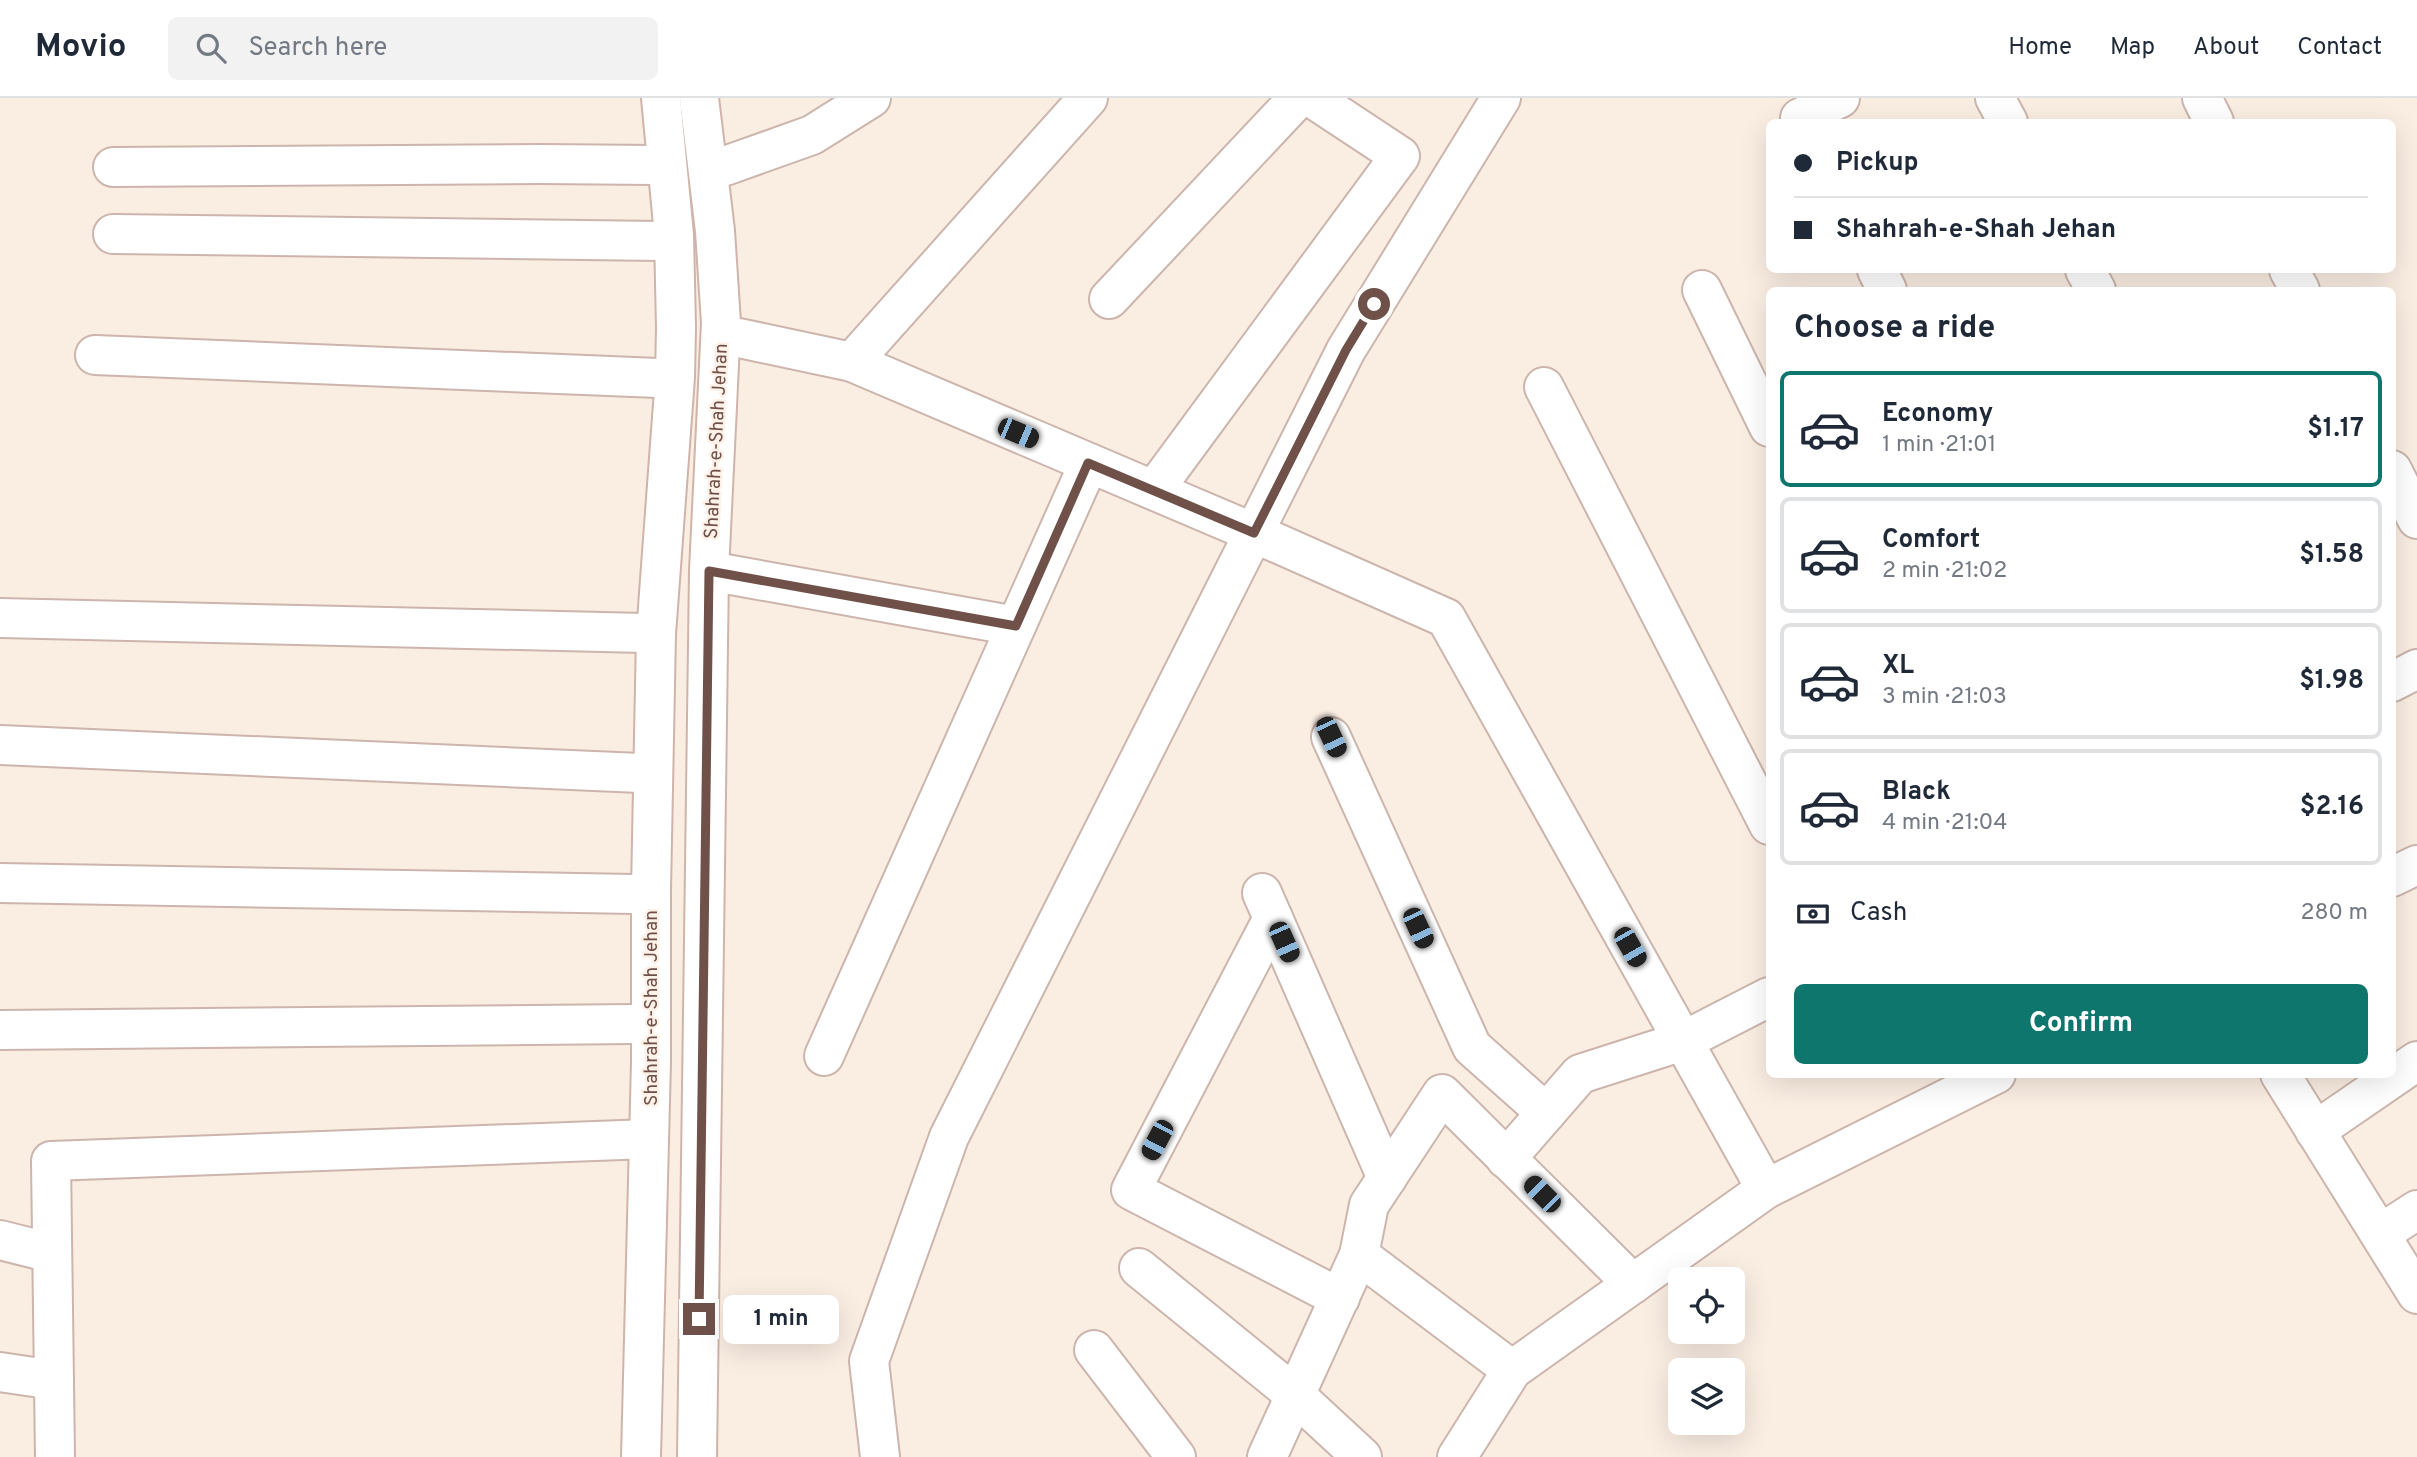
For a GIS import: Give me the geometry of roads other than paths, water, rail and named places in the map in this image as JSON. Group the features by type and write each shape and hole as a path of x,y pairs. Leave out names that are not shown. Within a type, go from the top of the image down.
{"street":[{"path":"650,98 666,378 644,633 634,894 634,1024 651,1062"},
{"name":"Shahrah-e-Shah Jehan","path":"641,1457 651,1062 650,891 656,634 674,235 661,98"},
{"name":"Shahrah-e-Shah Jehan","path":"697,1457 709,571 721,323 715,231 698,98"},
{"path":"716,384 739,338 717,98"},
{"path":"725,166 812,135 871,98"},
{"path":"852,362 1088,98"},
{"path":"1109,299 1298,98"},
{"path":"1154,490 1400,156 1312,98"},
{"path":"880,1457 869,1361 949,1137 1346,350 1501,98"},
{"path":"1800,119 1840,98"},
{"path":"1996,98 2006,119"},
{"path":"2202,98 2212,119"},
{"path":"113,167 540,163 655,165"},
{"path":"113,234 660,241"},
{"path":"1702,290 1766,421"},
{"path":"739,338 852,362 1446,618 1766,1189"},
{"path":"95,355 666,378"},
{"path":"1544,387 1766,819"},
{"path":"824,1056 1088,463"},
{"path":"2396,478 2417,519"},
{"path":"709,571 1016,626"},
{"path":"0,618 644,633"},
{"path":"2396,680 2417,669"},
{"path":"1331,737 1472,1047 1546,1113"},
{"path":"0,745 640,773"},
{"path":"0,883 634,894"},
{"path":"1340,1298 1131,1190 1268,905 1387,1178"},
{"path":"1506,1158 1580,1074 1683,1041 1766,999"},
{"path":"0,1030 634,1024"},
{"path":"2396,1075 2417,1061"},
{"path":"1457,1457 1512,1370 1766,1189 1988,1078"},
{"path":"2282,1078 2417,1294"},
{"path":"2315,1131 2392,1078"},
{"path":"1267,1457 1359,1255 1369,1205 1442,1094 1633,1284"},
{"path":"55,1457 51,1161 649,1139"},
{"path":"2380,1234 2417,1210"},
{"path":"0,1240 52,1253"},
{"path":"1359,1255 1512,1370"},
{"path":"1139,1268 1295,1395 1362,1457"},
{"path":"1094,1350 1176,1457"},
{"path":"0,1372 54,1380"}]}
